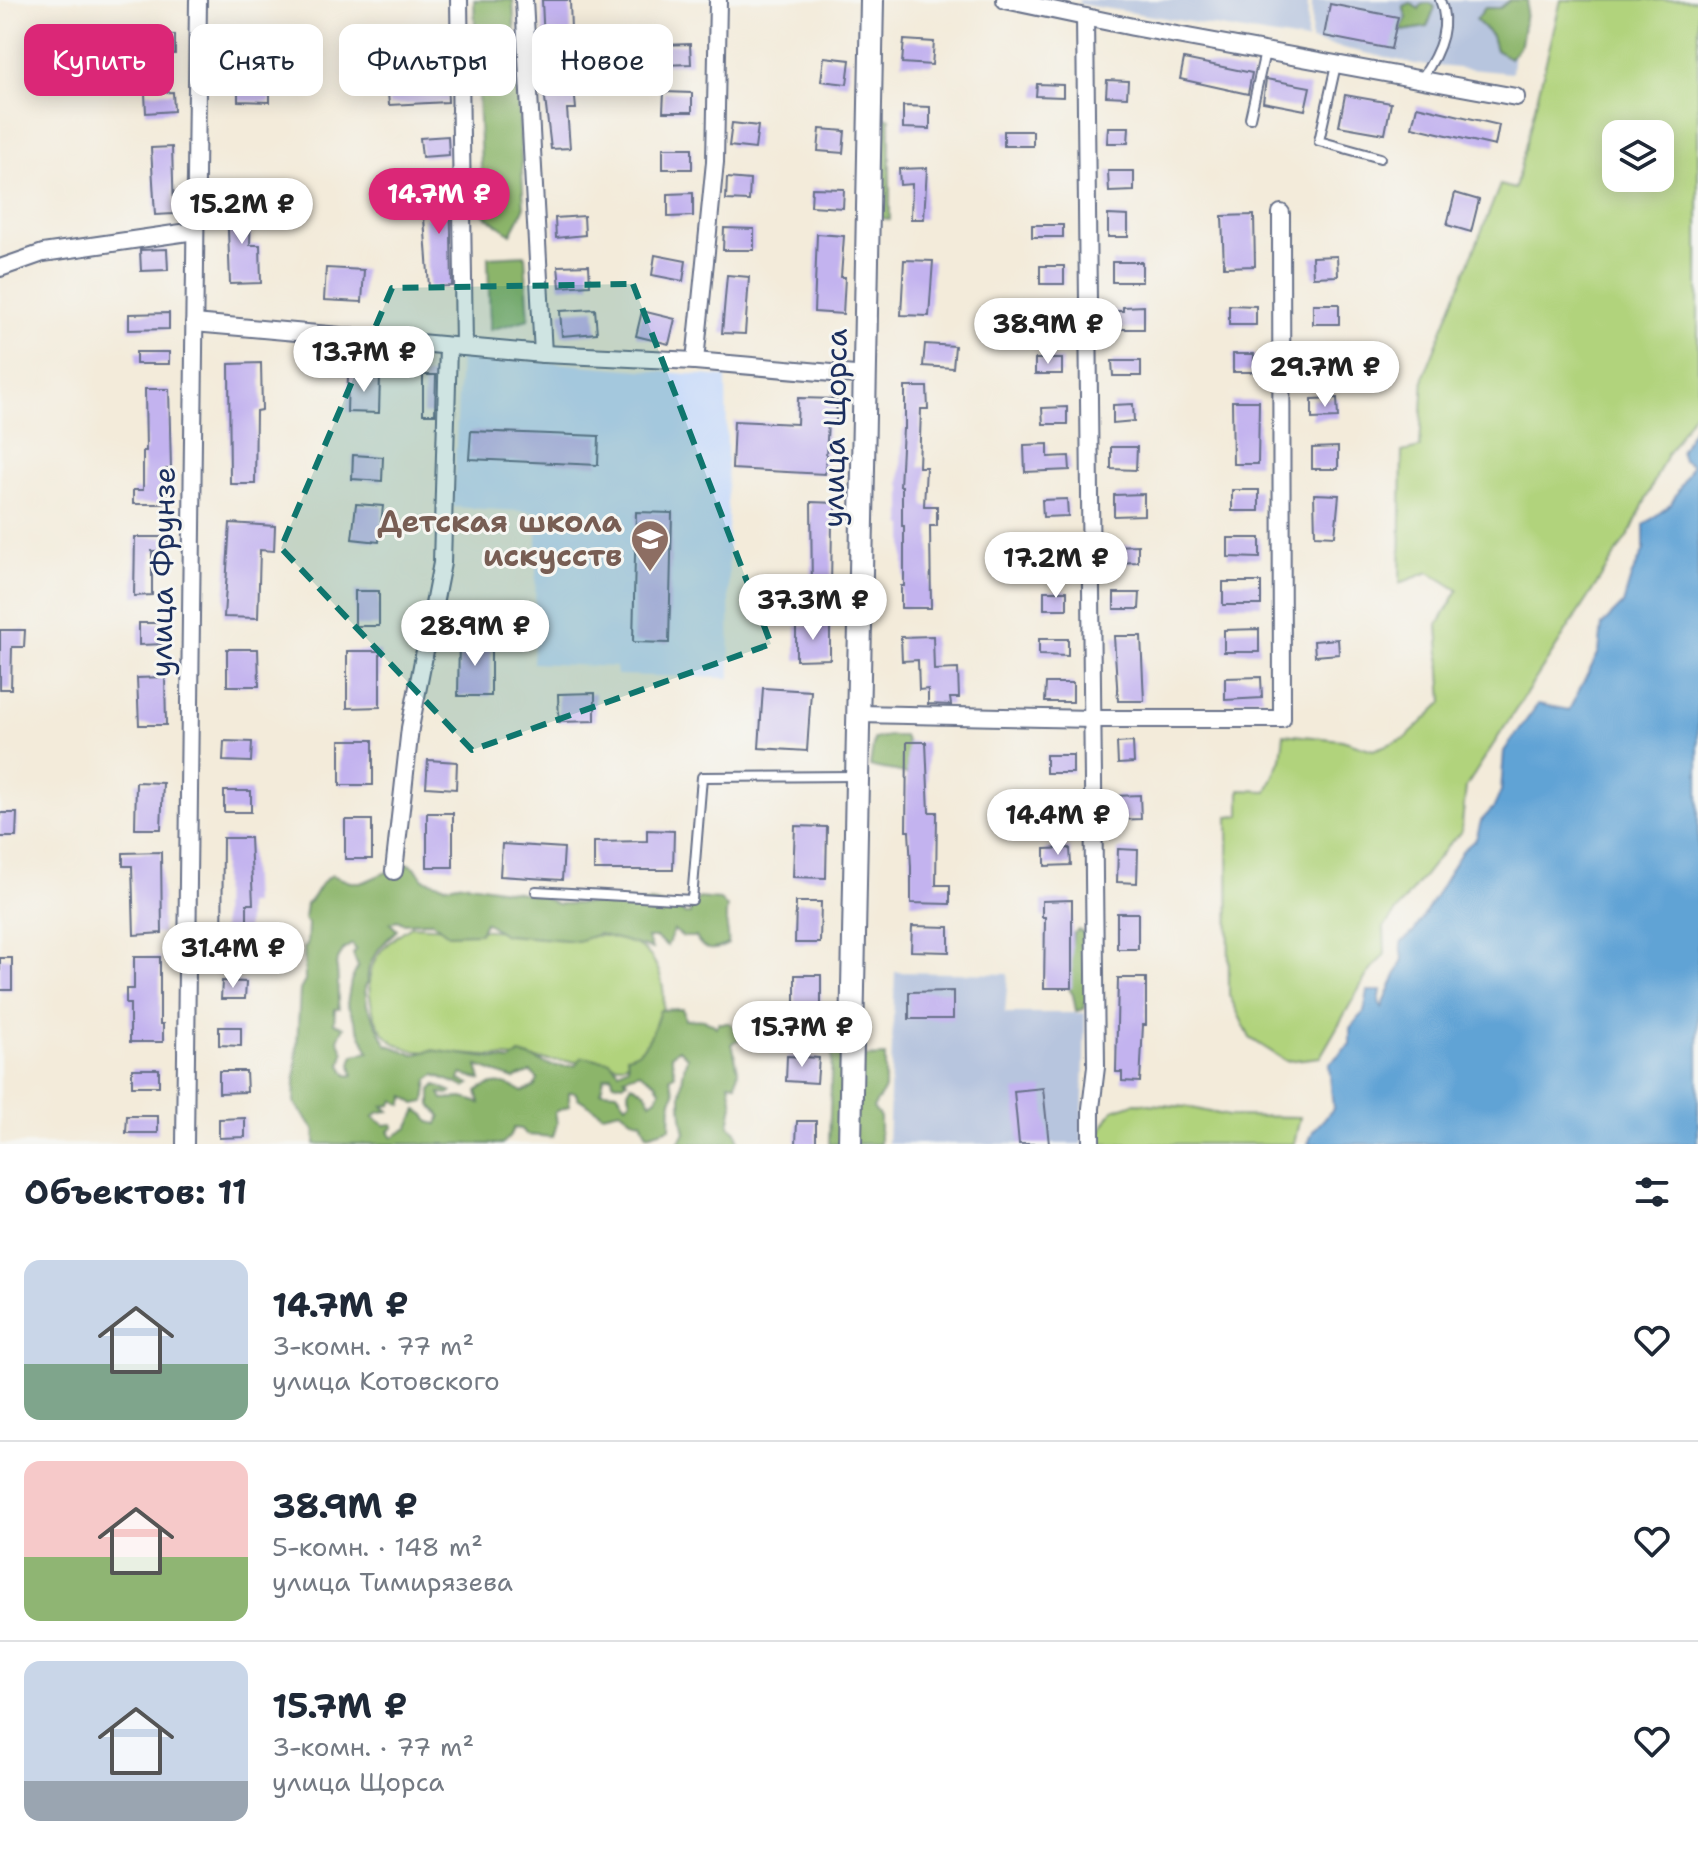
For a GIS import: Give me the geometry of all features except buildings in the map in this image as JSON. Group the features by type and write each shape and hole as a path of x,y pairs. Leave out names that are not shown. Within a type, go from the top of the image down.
{"street":[{"name":"улица Фрунзе","path":"185,1144 198,0"},
{"path":"394,871 410,728 442,563 456,346 459,0"},
{"path":"524,0 543,354"},
{"path":"695,361 715,162 718,0"},
{"name":"улица Щорса","path":"850,1144 872,0"},
{"path":"1005,0 1516,97"},
{"path":"1085,17 1096,1067 1091,1144"},
{"path":"859,714 1282,719 1281,213"},
{"path":"0,268 43,253 195,231"},
{"path":"194,323 543,354 695,361 866,376"}],"lane":[{"path":"1420,79 1438,55 1443,31 1440,0"},
{"path":"1250,118 1265,51"},
{"path":"1336,64 1319,141 1380,158"},
{"path":"536,891 692,900 702,777 858,776"}],"highlighted area":[{"path":"633,284 771,644 472,750 281,548 392,288"}],"shaded area":[{"path":"1079,0 1308,0 1307,41 1079,4"},
{"path":"1312,0 1518,0 1512,73 1415,64 1311,41"},
{"path":"460,355 726,377 730,678 617,675 616,667 533,663 538,512 453,507"},
{"path":"895,972 1008,974 1005,1013 1085,1013 1082,1144 888,1144"}],"green space":[{"path":"474,0 513,0 514,24 475,24"},
{"path":"1510,0 1528,0 1521,44 1510,58 1496,50 1492,36 1476,20 1485,8 1500,8"},
{"path":"1561,0 1698,0 1698,406 1666,456 1632,529 1466,787 1461,832 1384,927 1385,954 1367,975 1320,1057 1286,1061 1250,1038 1229,995 1228,817 1240,816 1240,790 1267,791 1281,759 1284,734 1342,740 1373,750 1406,738 1443,702 1438,625 1458,590 1429,572 1400,583 1402,452 1420,448 1424,376 1500,185 1515,189"},
{"path":"1410,3 1419,9 1422,4 1430,3 1435,7 1427,27 1403,31 1401,28 1407,18 1403,6"},
{"path":"516,57 524,209 511,234 483,214 478,96 516,96"},
{"path":"883,116 890,119 890,220 882,218 880,212 880,163 875,159 875,118"},
{"path":"525,255 529,319 490,330 488,257"},
{"path":"904,736 914,760 910,776 870,766 874,739"},
{"path":"407,863 415,867 423,879 447,886 464,883 541,896 557,904 602,903 609,906 650,902 677,907 690,914 690,908 699,898 720,900 727,907 728,944 714,949 702,946 696,937 683,937 674,930 667,946 656,938 647,938 652,949 599,934 578,941 505,935 485,922 480,933 448,934 432,922 403,923 397,920 390,923 397,930 372,960 365,987 367,1005 386,1044 414,1055 431,1050 511,1061 519,1054 558,1066 576,1065 582,1057 610,1061 619,1071 628,1066 627,1056 645,1045 660,1010 683,1009 685,1020 698,1019 716,1027 719,1023 730,1023 735,1029 747,1028 749,1035 732,1043 738,1070 736,1084 729,1083 733,1105 729,1125 736,1131 739,1144 677,1144 685,1133 681,1095 687,1057 679,1049 671,1055 675,1074 670,1078 675,1093 671,1100 670,1128 647,1135 641,1121 632,1119 620,1110 603,1114 578,1098 575,1092 569,1092 569,1106 555,1112 557,1123 553,1137 527,1135 521,1129 514,1128 502,1144 315,1144 315,1131 294,1102 300,990 305,981 306,904 332,875 350,882 364,882","holes":["352,944 358,967 351,981 347,1004 369,1052 354,1055 351,1063 353,1076 347,1075 341,1065 344,1053 338,1039 344,1027 334,1023 335,1009 339,1009 336,964 343,950","477,1066 514,1079 531,1072 538,1079 534,1087 522,1092 500,1084 483,1087 477,1091 480,1103 463,1098 443,1099 440,1093 452,1092 436,1085 431,1090 431,1105 441,1116 437,1124 429,1122 417,1110 408,1128 393,1137 389,1131 393,1124 385,1125 373,1117 379,1112 389,1111 383,1106 392,1105 394,1100 402,1105 405,1096 415,1104 425,1102 428,1080 435,1075 465,1087 470,1084 459,1080 462,1074 481,1080","640,1072 656,1083 660,1090 657,1098 651,1102 645,1091 632,1084 628,1091 631,1100 626,1104 617,1092 601,1091 604,1077 612,1075 613,1082 623,1084 627,1081 624,1077"]},
{"path":"411,926 625,937 651,957 659,971 664,1003 656,1034 636,1058 622,1065 415,1051 400,1046 385,1034 374,1014 370,992 371,969 378,955 391,941"},
{"path":"1078,930 1084,933 1085,988 1090,993 1090,1001 1084,1003 1084,1009 1076,1011 1073,995 1065,982 1073,934"},
{"path":"832,1051 847,1053 857,1082 864,1057 885,1056 885,1089 873,1108 880,1117 880,1144 829,1144"},
{"path":"1135,1103 1187,1107 1228,1116 1300,1117 1294,1144 1097,1144 1097,1137 1113,1110"}],"water":[{"path":"1698,421 1698,1144 1308,1144 1313,1131 1333,1109 1329,1064 1350,1044 1350,1028 1364,1012 1368,991 1381,991 1379,1002 1382,1008 1403,959 1401,943 1414,932 1462,851 1476,839 1481,821 1494,807 1501,791 1504,751 1538,704 1569,710 1599,652 1602,625 1623,604 1644,550 1644,525 1671,504 1692,465 1683,460 1680,451"}],"place":[{"name":"Детская школа искусств","path":"650,573"}]}
